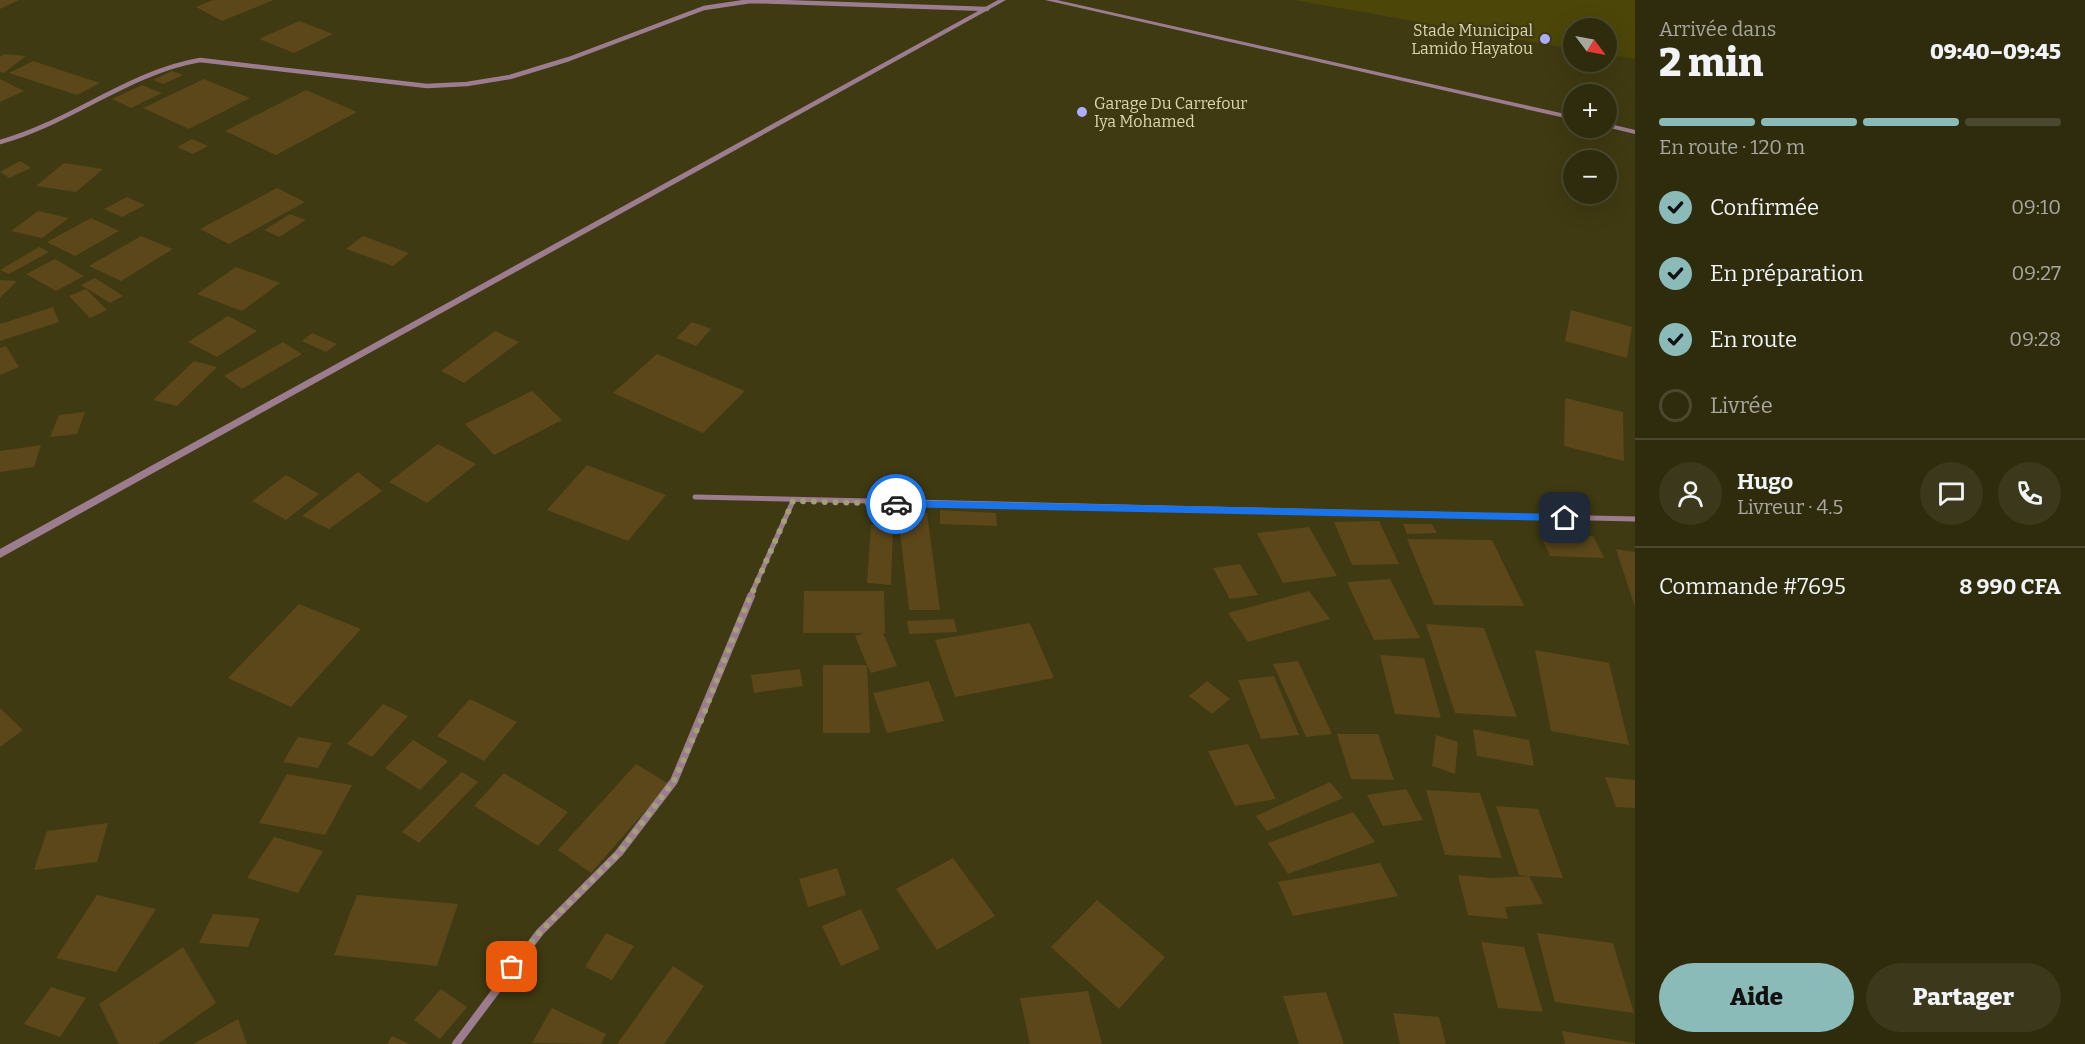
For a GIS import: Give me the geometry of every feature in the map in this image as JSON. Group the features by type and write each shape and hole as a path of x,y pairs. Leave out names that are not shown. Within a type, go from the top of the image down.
{"street":[{"path":"0,554 1003,0"},
{"path":"1048,0 1563,116"},
{"path":"0,142 43,127 163,69 200,60 427,86 467,84 510,77 569,59 704,8 726,3 838,3 987,9"},
{"path":"1617,128 1635,132"},
{"path":"695,497 1635,519"},
{"path":"456,1044 540,932 619,853 674,781 703,716 738,625 793,501"}],"shaded area":[{"name":"Stade Municipal Lamido Hayatou","path":"1294,0 1635,0 1635,59 1617,56 1617,18 1563,18 1563,47"}],"building":[{"path":"0,0 19,0 0,9"},
{"path":"213,0 274,0 222,21 196,7"},
{"path":"299,21 333,34 294,53 259,39"},
{"path":"4,54 26,56 4,73 0,72 0,57"},
{"path":"33,61 100,83 77,95 9,73"},
{"path":"172,71 183,75 163,84 153,80"},
{"path":"0,79 24,91 0,102"},
{"path":"204,79 250,98 189,129 143,108"},
{"path":"142,85 162,93 131,108 112,99"},
{"path":"306,90 357,112 276,155 225,131"},
{"path":"192,139 208,146 193,154 177,147"},
{"path":"20,161 31,168 9,178 0,172"},
{"path":"64,163 103,169 76,192 36,186"},
{"path":"277,188 305,202 229,244 200,229"},
{"path":"127,197 145,205 122,217 104,209"},
{"path":"38,211 69,218 42,238 11,231"},
{"path":"290,214 306,220 279,237 264,230"},
{"path":"91,218 119,231 75,256 47,242"},
{"path":"141,236 173,249 121,281 89,266"},
{"path":"363,236 409,253 393,266 346,249"},
{"path":"39,247 49,252 9,274 0,270"},
{"path":"55,259 84,276 56,291 26,274"},
{"path":"236,267 280,283 242,311 197,294"},
{"path":"95,278 123,296 110,303 81,285"},
{"path":"0,280 17,281 0,298"},
{"path":"86,289 107,310 90,318 69,296"},
{"path":"53,307 59,322 0,341 0,324"},
{"path":"1571,310 1632,327 1627,358 1565,341"},
{"path":"228,316 257,331 217,357 188,342"},
{"path":"692,322 711,329 696,346 676,338"},
{"path":"495,331 519,342 464,383 441,371"},
{"path":"312,333 337,344 326,352 302,341"},
{"path":"283,342 302,354 242,389 224,376"},
{"path":"6,346 19,367 0,375 0,348"},
{"path":"657,354 745,391 703,433 613,393"},
{"path":"194,361 217,367 177,406 153,400"},
{"path":"532,391 562,420 494,455 465,424"},
{"path":"1565,398 1623,412 1624,461 1564,446"},
{"path":"85,412 77,434 50,437 59,415"},
{"path":"438,444 476,464 427,503 389,482"},
{"path":"41,445 34,467 0,472 0,451"},
{"path":"587,465 666,495 628,541 547,510"},
{"path":"358,472 382,491 329,529 302,516"},
{"path":"286,475 319,494 286,520 252,501"},
{"path":"940,510 996,513 997,526 940,524"},
{"path":"927,513 940,610 909,610 898,514"},
{"path":"1379,521 1399,564 1352,565 1334,522"},
{"path":"1403,524 1432,524 1437,533 1407,534"},
{"path":"871,525 893,526 891,585 867,583"},
{"path":"1309,527 1337,576 1283,583 1257,533"},
{"path":"1540,534 1593,536 1604,558 1550,556"},
{"path":"1407,539 1492,540 1524,606 1434,605"},
{"path":"1616,549 1635,552 1635,607"},
{"path":"1240,564 1258,595 1230,599 1213,568"},
{"path":"1390,579 1420,638 1374,640 1347,582"},
{"path":"804,591 884,591 885,633 883,633 897,666 871,673 855,636 864,633 803,633"},
{"path":"1309,591 1330,619 1248,642 1228,613"},
{"path":"299,604 361,629 291,707 228,678"},
{"path":"954,619 957,632 909,634 907,621"},
{"path":"1030,623 1054,678 955,697 935,640"},
{"path":"1426,624 1484,628 1517,717 1455,713"},
{"path":"1535,650 1609,663 1629,745 1551,731"},
{"path":"1380,655 1424,658 1441,718 1395,714"},
{"path":"1298,661 1332,734 1306,737 1273,664"},
{"path":"823,665 867,665 870,733 823,733"},
{"path":"800,669 803,686 754,693 751,675"},
{"path":"1274,676 1299,735 1261,739 1238,680"},
{"path":"929,681 944,721 887,733 873,693"},
{"path":"1207,681 1230,699 1212,714 1189,696"},
{"path":"470,699 517,722 484,761 437,736"},
{"path":"383,704 408,716 372,757 347,744"},
{"path":"0,708 23,730 0,747"},
{"path":"1473,729 1529,740 1534,766 1477,756"},
{"path":"1337,734 1378,734 1394,780 1351,779"},
{"path":"1436,735 1458,742 1455,774 1432,766"},
{"path":"298,737 332,743 318,768 283,762"},
{"path":"413,740 448,761 420,790 385,768"},
{"path":"1248,744 1276,799 1235,806 1208,751"},
{"path":"636,764 669,784 591,873 558,850"},
{"path":"462,772 478,782 419,843 402,832"},
{"path":"504,773 568,812 538,846 474,806"},
{"path":"287,774 352,785 325,835 259,823"},
{"path":"1605,777 1635,780 1635,808 1616,807"},
{"path":"1330,782 1343,798 1267,831 1256,816"},
{"path":"1406,789 1423,820 1383,826 1367,795"},
{"path":"1426,790 1480,793 1502,858 1445,855"},
{"path":"1496,806 1538,809 1563,878 1519,875"},
{"path":"1353,812 1375,842 1288,874 1268,843"},
{"path":"108,823 97,862 34,870 47,831"},
{"path":"274,837 323,851 298,893 247,878"},
{"path":"953,858 995,916 937,950 896,889"},
{"path":"1380,863 1398,896 1293,916 1278,882"},
{"path":"837,868 846,895 808,907 799,879"},
{"path":"1458,875 1492,878 1529,876 1543,904 1505,907 1508,919 1468,915"},
{"path":"97,895 156,909 116,972 56,958"},
{"path":"357,895 458,904 437,966 334,955"},
{"path":"1097,900 1165,957 1119,1009 1051,947"},
{"path":"861,909 880,949 841,966 822,926"},
{"path":"213,914 260,918 248,947 199,943"},
{"path":"606,933 634,946 612,980 585,967"},
{"path":"1537,933 1613,943 1634,1013 1555,1002"},
{"path":"1481,942 1524,947 1543,1012 1498,1008"},
{"path":"183,947 216,1003 158,1044 119,1044 99,1004"},
{"path":"673,966 704,986 664,1044 617,1044"},
{"path":"51,987 86,998 60,1037 24,1024"},
{"path":"441,989 467,1007 440,1039 414,1020"},
{"path":"1088,991 1102,1044 1030,1044 1020,998"},
{"path":"1326,992 1344,1044 1299,1044 1283,996"},
{"path":"552,1008 606,1034 601,1044 532,1043"},
{"path":"1393,1013 1439,1017 1446,1044 1400,1044"},
{"path":"238,1019 247,1044 193,1044"},
{"path":"1562,1031 1635,1043 1635,1044 1565,1044"},
{"path":"392,1036 410,1044 387,1044"}],"way so far":[{"path":"512,967 540,932 619,853 674,781 703,716 738,625 793,501 896,504"}],"place":[{"name":"Stade Municipal Lamido Hayatou","path":"1545,39"},
{"name":"Garage Du Carrefour Iya Mohamed","path":"1082,112"}],"route":[{"path":"896,504 1565,518"}]}
